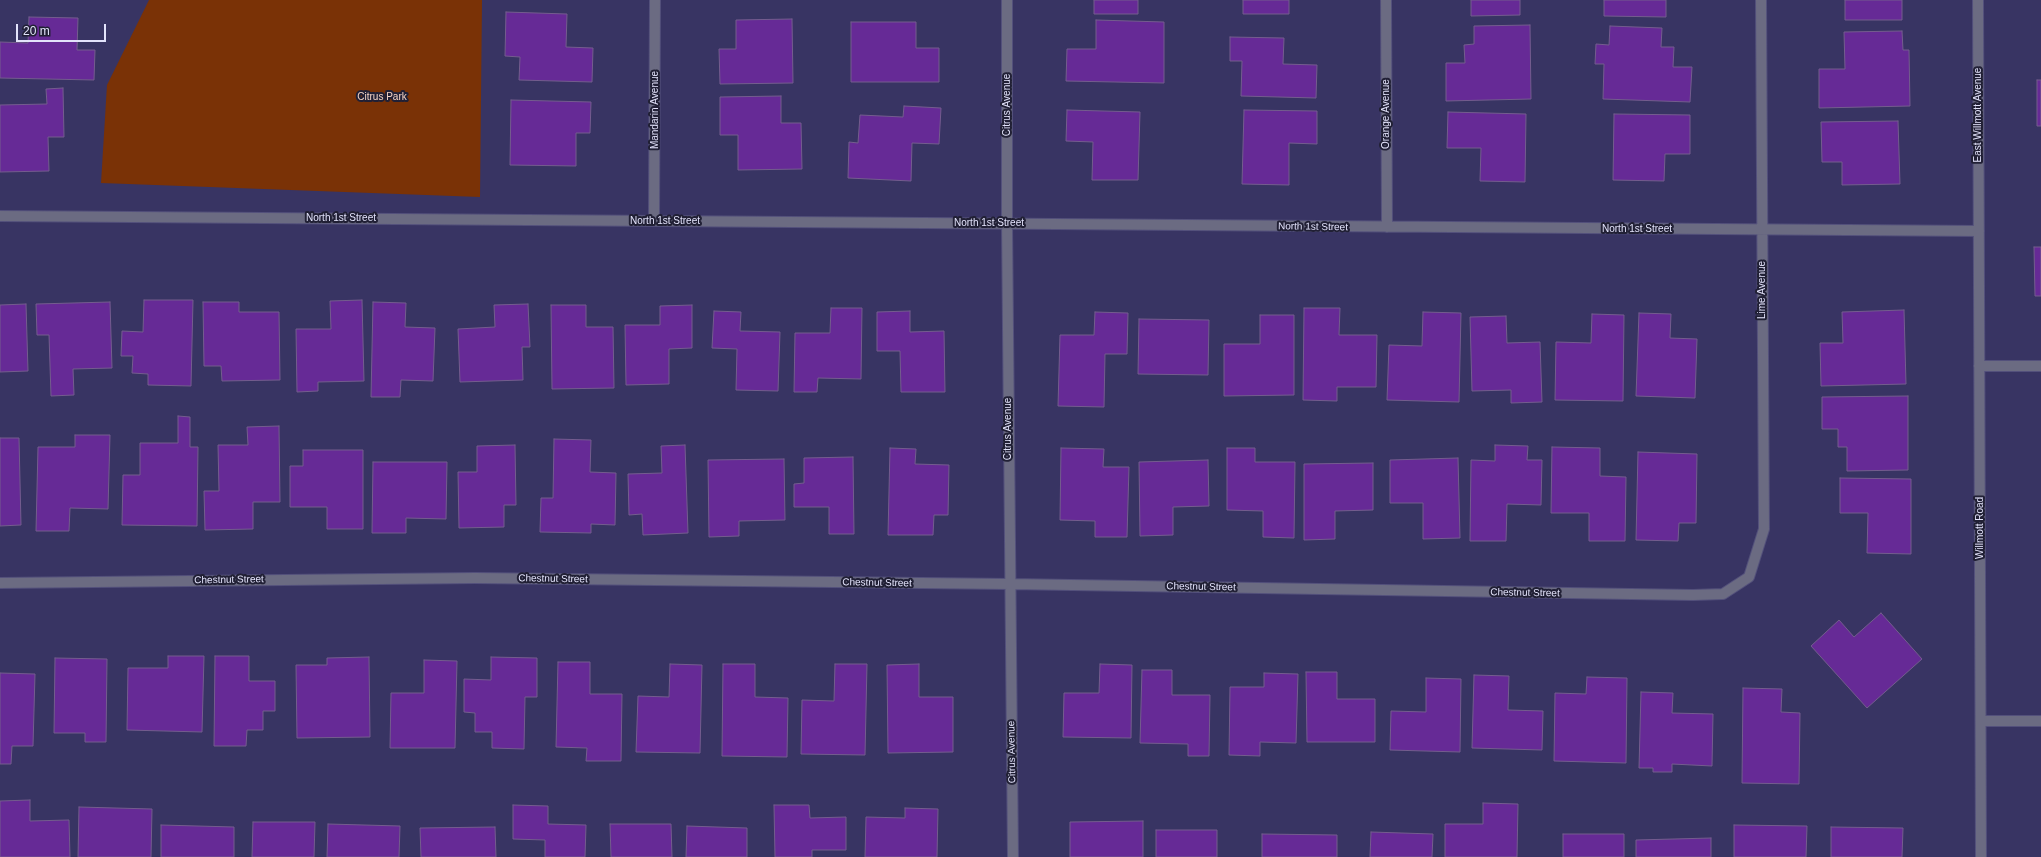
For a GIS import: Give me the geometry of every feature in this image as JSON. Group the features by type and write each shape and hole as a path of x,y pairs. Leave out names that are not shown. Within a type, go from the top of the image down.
{"street":[{"name":"Mandarin Avenue","path":"654,220 655,0"},
{"name":"Citrus Avenue","path":"1007,0 1007,223 1013,857"},
{"name":"Orange Avenue","path":"1386,0 1387,227"},
{"name":"Lime Avenue","path":"1749,577 1764,529 1761,230 1761,0"},
{"name":"East Willmott Avenue","path":"1978,0 1979,230"},
{"name":"North 1st Street","path":"0,216 1761,230 1979,230"},
{"name":"Willmott Road","path":"1979,230 1981,857"},
{"path":"1979,366 2041,366"},
{"name":"Chestnut Street","path":"0,583 483,578 1010,584 1692,595 1723,594 1749,577"},
{"path":"1981,721 2041,721"}],"green space":[{"name":"Citrus Park","path":"149,0 482,0 480,197 101,183 107,85"}],"building":[{"path":"1094,0 1138,0 1138,14 1094,14"},
{"path":"1243,0 1289,0 1289,14 1243,14"},
{"path":"1471,0 1520,0 1520,15 1471,16"},
{"path":"1604,0 1666,0 1666,17 1604,16"},
{"path":"1845,0 1902,0 1902,20 1845,20"},
{"path":"506,12 567,14 566,47 593,48 592,82 519,80 520,57 505,56"},
{"path":"29,17 78,18 77,50 95,50 94,80 0,78 0,42 28,43"},
{"path":"792,19 793,83 720,84 719,49 736,49 736,20"},
{"path":"1096,20 1164,22 1164,83 1066,81 1067,49 1096,49"},
{"path":"851,22 916,22 916,48 939,48 939,82 851,82"},
{"path":"1530,25 1531,99 1446,101 1446,63 1465,63 1464,45 1474,44 1474,26"},
{"path":"1610,26 1662,28 1661,47 1674,47 1673,67 1692,67 1690,102 1603,99 1604,64 1595,64 1596,44 1609,45"},
{"path":"1902,31 1903,50 1909,50 1910,106 1819,108 1819,69 1845,69 1844,32"},
{"path":"1230,37 1284,38 1283,64 1317,65 1316,98 1241,96 1242,61 1230,61"},
{"path":"2037,80 2041,80 2041,126 2037,126"},
{"path":"63,88 64,137 48,137 49,171 0,172 0,105 47,104 46,89"},
{"path":"781,96 781,123 801,123 802,169 738,170 738,135 720,135 720,97"},
{"path":"511,100 591,102 590,133 576,133 576,166 510,165"},
{"path":"904,106 941,108 939,144 912,143 911,181 848,178 849,142 858,143 860,115 903,117"},
{"path":"1067,110 1140,112 1138,180 1092,180 1093,142 1066,141"},
{"path":"1244,110 1317,111 1317,144 1289,143 1289,185 1242,184"},
{"path":"1448,112 1526,114 1525,182 1480,181 1481,148 1447,148"},
{"path":"1614,114 1690,115 1690,154 1665,154 1664,181 1613,180"},
{"path":"1898,121 1900,184 1842,185 1842,162 1822,162 1821,122"},
{"path":"2034,247 2041,247 2041,296 2035,296"},
{"path":"144,300 193,300 191,386 148,385 148,374 132,373 133,356 121,356 122,331 143,332"},
{"path":"362,300 364,381 318,382 318,391 297,392 296,329 331,329 330,301"},
{"path":"110,302 112,368 73,369 74,395 51,396 49,335 37,335 36,304"},
{"path":"203,302 239,302 239,312 279,312 280,380 222,381 221,366 204,366"},
{"path":"373,302 406,303 405,327 435,328 433,381 401,380 400,397 371,397"},
{"path":"26,304 28,371 0,372 0,305"},
{"path":"528,304 530,347 522,347 523,380 460,382 458,329 495,327 494,305"},
{"path":"551,305 586,305 586,327 613,327 614,388 552,389"},
{"path":"692,305 692,348 669,349 669,384 626,385 625,325 660,325 660,306"},
{"path":"831,308 862,308 861,379 818,378 817,392 794,392 795,333 830,333"},
{"path":"1304,308 1340,308 1339,335 1377,335 1376,387 1337,387 1337,401 1303,400"},
{"path":"1904,310 1906,384 1821,386 1820,343 1843,343 1842,312"},
{"path":"714,311 741,312 740,331 780,332 778,391 736,390 737,349 712,348"},
{"path":"910,311 910,332 944,331 945,392 901,392 900,351 877,351 877,312"},
{"path":"1095,312 1128,313 1127,354 1105,354 1104,407 1058,406 1060,335 1094,335"},
{"path":"1423,312 1461,313 1459,402 1387,400 1389,345 1422,346"},
{"path":"1639,313 1671,314 1670,338 1697,339 1695,398 1636,396"},
{"path":"1592,314 1624,315 1623,401 1555,400 1556,342 1591,343"},
{"path":"1260,315 1294,315 1294,395 1224,396 1224,344 1260,344"},
{"path":"1506,316 1507,343 1540,342 1542,402 1511,403 1511,390 1472,391 1470,317"},
{"path":"1139,319 1209,320 1208,375 1138,374"},
{"path":"1908,396 1908,470 1847,471 1847,447 1838,447 1838,429 1822,429 1822,397"},
{"path":"178,416 190,417 190,447 198,447 197,526 122,525 123,475 140,475 140,443 178,443"},
{"path":"279,426 280,502 253,502 253,529 205,530 204,491 219,491 218,445 248,445 247,427"},
{"path":"75,435 110,435 108,509 70,508 69,531 36,531 38,447 75,447"},
{"path":"0,438 19,438 21,525 0,526"},
{"path":"554,439 591,440 590,472 616,473 615,525 591,524 591,533 540,532 541,498 553,498"},
{"path":"515,445 516,505 504,505 504,527 459,528 458,472 477,472 477,446"},
{"path":"685,445 688,533 643,535 642,514 629,515 628,474 662,473 661,446"},
{"path":"1495,445 1528,446 1527,460 1542,460 1541,505 1507,504 1506,541 1470,541 1471,460 1495,461"},
{"path":"1552,447 1600,448 1600,476 1626,477 1625,541 1589,541 1589,513 1551,513"},
{"path":"890,448 916,449 915,464 949,465 948,515 934,515 933,535 888,535"},
{"path":"1061,448 1104,449 1103,467 1129,467 1127,537 1095,537 1095,521 1060,520"},
{"path":"1227,448 1255,448 1255,462 1295,462 1294,538 1263,537 1263,511 1227,510"},
{"path":"303,450 363,450 363,529 327,529 327,507 290,507 290,466 303,466"},
{"path":"1638,452 1697,454 1696,523 1679,523 1678,541 1636,540"},
{"path":"853,457 854,534 829,534 829,507 794,507 794,484 804,483 804,458"},
{"path":"1458,458 1460,538 1423,539 1423,503 1390,503 1390,460"},
{"path":"784,459 785,520 739,521 739,536 709,537 708,460"},
{"path":"1208,460 1209,506 1173,507 1173,535 1140,536 1139,462"},
{"path":"373,462 447,462 446,519 406,518 406,533 372,533"},
{"path":"1373,463 1373,510 1335,511 1335,539 1304,540 1304,464"},
{"path":"1840,478 1911,479 1911,554 1867,553 1868,513 1840,513"},
{"path":"1881,613 1922,659 1867,708 1811,646 1839,620 1854,637"},
{"path":"168,656 204,656 202,732 127,730 128,668 168,668"},
{"path":"215,656 249,656 249,681 275,681 275,711 263,711 263,730 247,730 246,746 214,746"},
{"path":"369,657 370,737 297,738 296,665 327,665 327,658"},
{"path":"491,657 537,658 537,697 525,697 524,749 492,748 492,732 475,732 475,713 464,712 464,679 491,680"},
{"path":"55,658 107,659 106,742 85,742 85,733 54,733"},
{"path":"424,660 457,661 455,748 390,748 391,693 424,693"},
{"path":"558,662 590,662 590,694 622,694 621,761 586,761 587,748 556,747"},
{"path":"670,664 702,665 700,753 636,752 638,696 669,697"},
{"path":"723,664 755,664 755,697 788,698 787,757 722,756"},
{"path":"835,664 867,664 865,755 801,754 802,700 834,701"},
{"path":"919,664 919,697 953,697 953,752 888,753 887,665"},
{"path":"1100,664 1132,665 1131,738 1063,737 1064,693 1099,693"},
{"path":"1142,670 1172,670 1172,695 1210,695 1209,756 1188,756 1188,744 1140,743"},
{"path":"1306,672 1337,672 1337,699 1375,699 1375,742 1307,742"},
{"path":"0,673 35,674 33,746 12,746 11,764 0,764"},
{"path":"1264,673 1298,674 1296,743 1260,742 1260,756 1229,755 1230,687 1264,687"},
{"path":"1474,675 1509,676 1508,710 1543,711 1542,750 1472,748"},
{"path":"1587,677 1627,678 1626,763 1554,761 1555,693 1586,694"},
{"path":"1426,678 1461,679 1460,752 1390,750 1391,711 1426,712"},
{"path":"1743,688 1782,689 1781,712 1800,713 1799,784 1742,783"},
{"path":"1641,692 1673,693 1672,713 1713,714 1712,766 1672,764 1672,772 1653,772 1653,768 1639,768"},
{"path":"30,800 30,821 69,820 70,857 0,857 0,801"},
{"path":"1483,803 1518,804 1517,857 1445,857 1445,824 1483,824"},
{"path":"513,805 548,806 548,824 586,825 585,857 545,857 545,840 513,839"},
{"path":"774,805 809,805 810,818 846,817 846,850 812,850 812,857 775,857"},
{"path":"79,807 152,809 151,857 78,857"},
{"path":"905,808 938,809 937,857 865,857 866,817 905,818"},
{"path":"1143,821 1143,857 1070,857 1070,822"},
{"path":"253,822 315,822 314,857 252,857"},
{"path":"328,824 400,826 399,857 327,857"},
{"path":"610,824 671,824 672,857 611,857"},
{"path":"161,825 234,827 234,857 161,857"},
{"path":"1734,825 1807,826 1806,857 1734,857"},
{"path":"687,826 747,828 747,857 686,857"},
{"path":"495,827 496,857 421,857 420,828"},
{"path":"1831,827 1903,828 1902,857 1831,857"},
{"path":"1156,830 1217,830 1217,857 1156,857"},
{"path":"1371,832 1433,834 1432,857 1370,857"},
{"path":"1262,834 1337,835 1337,857 1262,857"},
{"path":"1563,834 1624,834 1624,857 1563,857"},
{"path":"1711,838 1711,857 1636,857 1636,840"}]}
